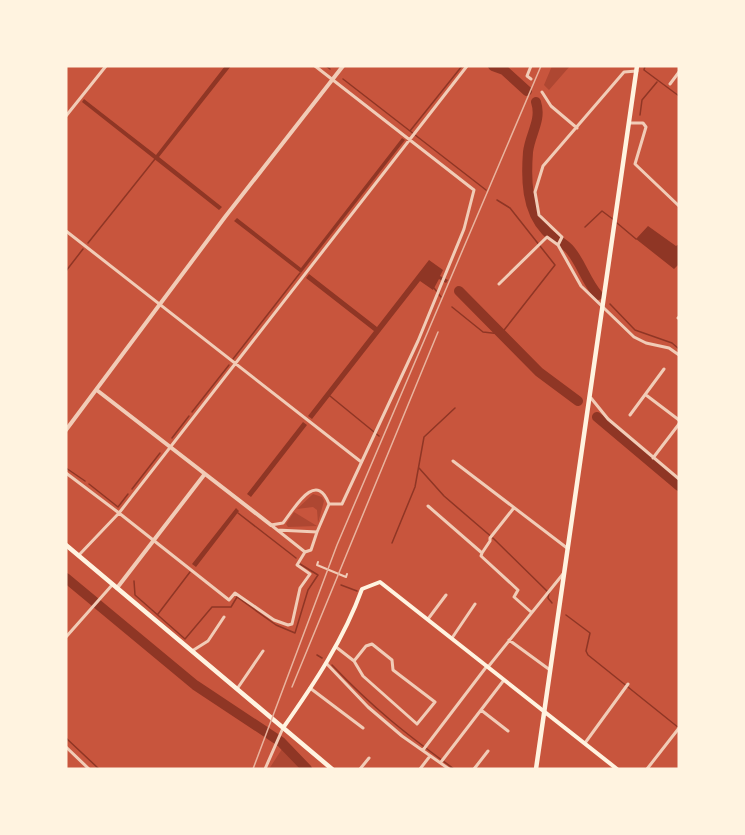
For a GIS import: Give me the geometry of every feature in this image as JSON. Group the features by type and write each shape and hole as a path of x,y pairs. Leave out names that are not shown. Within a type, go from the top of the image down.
{"main road":[{"path":"536,769 637,68"},
{"path":"66,545 332,769"},
{"path":"283,728 336,647 353,615 362,589 380,582 617,769"}],"street":[{"path":"66,116 106,66"},
{"path":"315,66 412,136 474,189 464,229 438,293 374,435 342,504 329,504"},
{"path":"66,430 98,391 159,305 343,66"},
{"path":"79,556 119,513 467,66"},
{"path":"531,66 527,76 531,80"},
{"path":"558,245 562,237 539,214 535,192 543,166 624,72 637,68"},
{"path":"670,84 679,72"},
{"path":"542,92 551,106 577,128"},
{"path":"630,123 643,123 646,127 635,164 679,206"},
{"path":"66,231 360,461"},
{"path":"499,284 546,237 558,245 581,286 634,337 646,343 669,348 679,355"},
{"path":"630,416 664,369"},
{"path":"98,391 304,552"},
{"path":"646,395 679,422 652,458"},
{"path":"589,397 608,420 679,479"},
{"path":"66,421 71,424"},
{"path":"453,461 567,548"},
{"path":"66,473 229,600 235,593 274,620 288,625 292,624 300,588 310,574 297,565 304,552 311,550 329,504 326,496 319,490 313,489 305,494 283,523 271,525"},
{"path":"66,637 100,598 115,586 204,475"},
{"path":"428,506 482,553 481,556 518,590 514,597 531,612"},
{"path":"482,553 491,536 513,509"},
{"path":"277,530 317,531"},
{"path":"318,562 317,565 326,569 346,577 347,574"},
{"path":"425,748 563,574"},
{"path":"428,619 446,595"},
{"path":"452,638 475,603"},
{"path":"191,652 208,641 224,617"},
{"path":"509,640 550,670"},
{"path":"336,647 354,661 363,676 417,724 435,702 393,670 392,660 372,644 366,646 354,661"},
{"path":"236,690 263,651"},
{"path":"326,663 368,707 425,748 430,755 442,760 449,769"},
{"path":"442,760 504,680"},
{"path":"585,744 628,684"},
{"path":"310,688 363,728"},
{"path":"480,710 508,731"},
{"path":"265,769 283,728"},
{"path":"647,769 678,729"},
{"path":"66,747 89,769"},
{"path":"474,769 488,751"},
{"path":"420,769 430,755"},
{"path":"360,769 369,758"}],"shaded area":[{"path":"225,66 231,66 159,157 222,207 219,210 82,102 84,99 156,155"},
{"path":"552,66 570,66 549,90 544,85"},
{"path":"402,138 405,140 301,273 234,221 237,218 301,268"},
{"path":"648,226 676,246 679,244 679,264 674,269 636,239"},
{"path":"429,260 443,270 440,276 448,280 446,283 439,279 433,290 420,281 312,419 308,416 374,331 306,278 309,274 377,327"},
{"path":"303,422 307,425 251,497 247,494"},
{"path":"313,494 322,497 324,501 318,523 317,510 313,507 297,509"},
{"path":"236,508 239,511 196,567 192,564"},
{"path":"294,512 317,526 288,527 286,524"},
{"path":"282,749 302,769 269,769"}],"waterway":[{"path":"326,66 330,69"},
{"path":"410,131 462,66"},
{"path":"493,66 504,70 527,91"},
{"path":"645,66 644,70 679,96"},
{"path":"343,79 486,190"},
{"path":"640,115 642,100 657,82"},
{"path":"536,102 538,115 529,145 527,162 531,204 539,223 571,251 598,295"},
{"path":"88,243 155,159"},
{"path":"452,307 483,332 501,334 555,265 510,208 497,200"},
{"path":"585,227 602,211 614,220"},
{"path":"617,223 636,239"},
{"path":"66,271 83,249"},
{"path":"233,359 300,273"},
{"path":"434,288 441,297"},
{"path":"459,291 539,372 578,401"},
{"path":"610,304 635,330 672,343 679,349"},
{"path":"192,412 229,365"},
{"path":"330,396 379,436"},
{"path":"392,543 415,487 424,437 455,408"},
{"path":"172,438 189,416"},
{"path":"597,417 679,486"},
{"path":"132,489 160,453"},
{"path":"66,468 85,481"},
{"path":"419,468 444,496 494,539 549,593 548,598 552,603"},
{"path":"89,484 118,507 128,494"},
{"path":"238,513 296,558"},
{"path":"134,581 135,595 185,639 212,607 231,607 237,597 276,625 295,633 308,590 318,575 300,564"},
{"path":"158,614 190,572"},
{"path":"66,578 195,685 281,742 307,769"},
{"path":"341,585 357,591"},
{"path":"566,615 590,633 586,651 588,655 679,728"},
{"path":"317,655 322,658"},
{"path":"332,665 390,720 454,769"},
{"path":"66,738 99,769"}],"railway":[{"path":"253,769 337,545 541,66"},
{"path":"292,687 438,332"}]}
